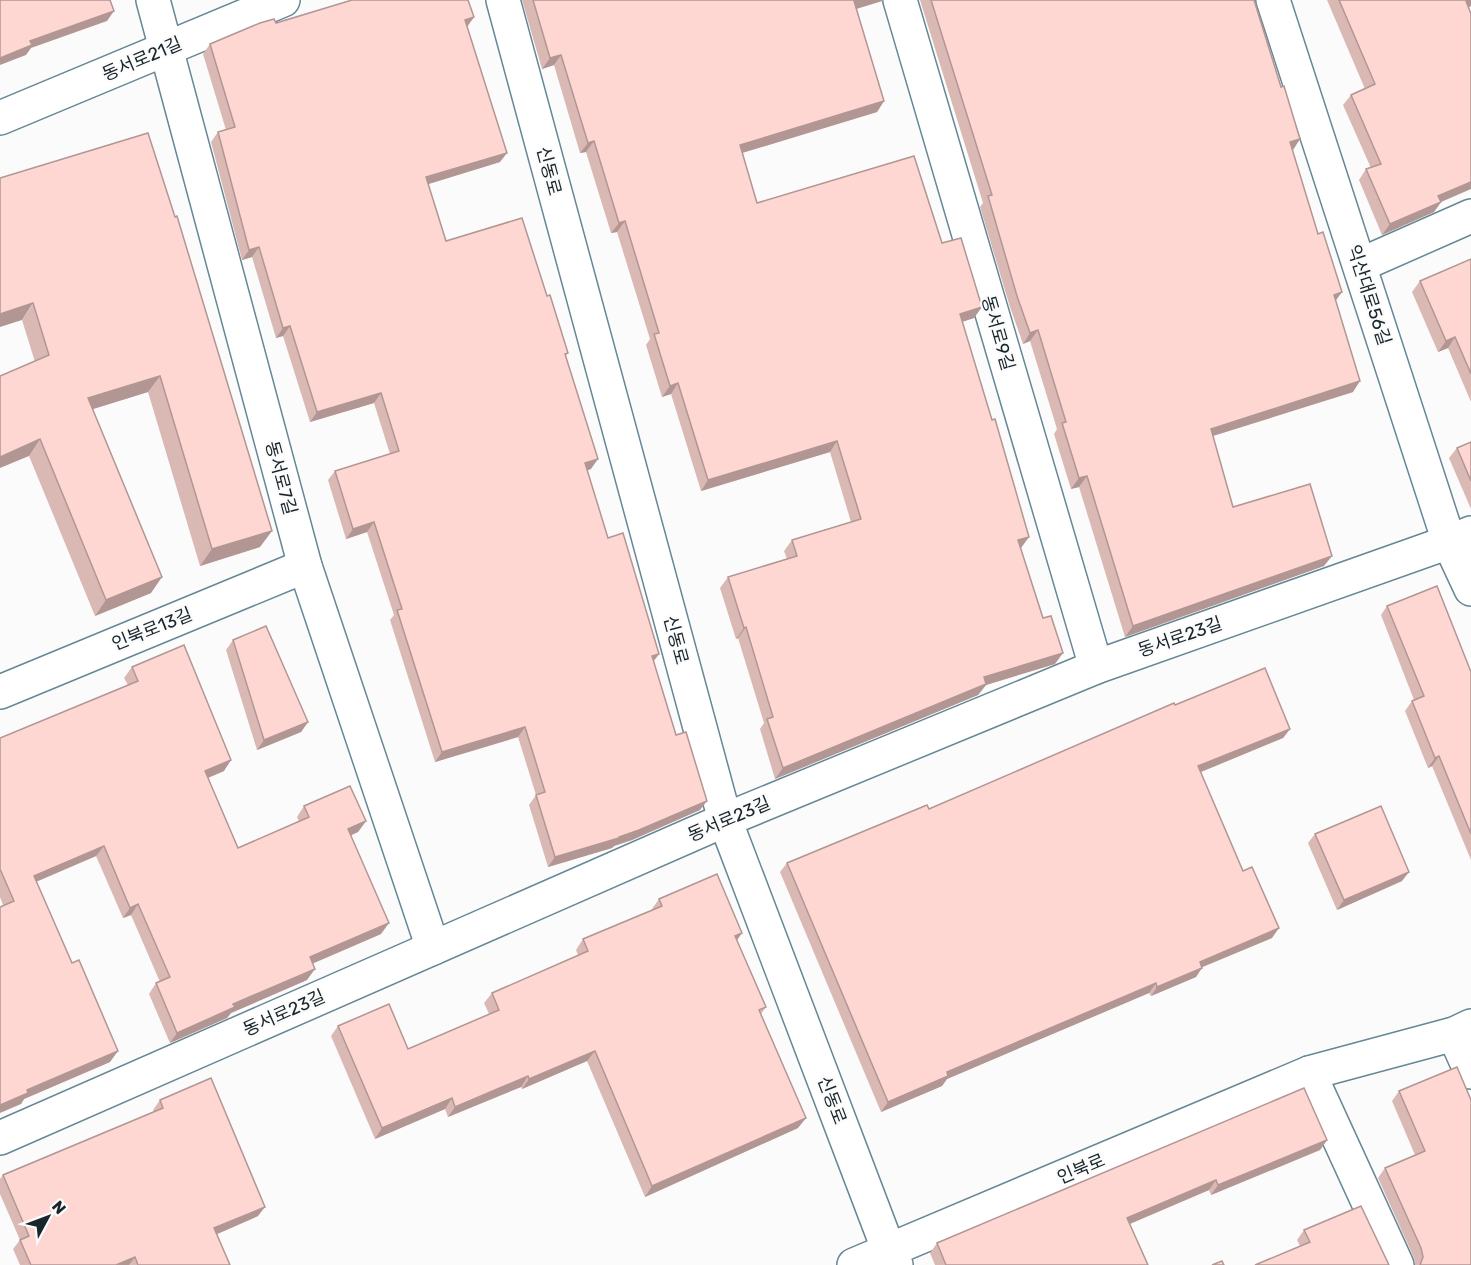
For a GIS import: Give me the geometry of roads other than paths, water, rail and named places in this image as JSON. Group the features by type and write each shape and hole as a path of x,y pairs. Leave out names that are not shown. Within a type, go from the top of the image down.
{"street":[{"name":"동서로7길","path":"153,0 305,566 433,948"},
{"name":"동서로21길","path":"0,118 283,0"},
{"name":"신동로","path":"503,0 725,820 893,1258"},
{"name":"동서로9길","path":"900,0 1096,667"},
{"name":"익산대로56길","path":"1273,0 1360,265 1460,537 1471,589"},
{"path":"1360,265 1471,216"},
{"name":"동서로23길","path":"0,1138 725,820 1096,667 1460,537"},
{"name":"인북로13길","path":"0,692 305,566"},
{"name":"인북로","path":"854,1265 893,1258 1309,1073 1463,1030 1471,1072"},
{"path":"1309,1073 1397,1265"}]}
